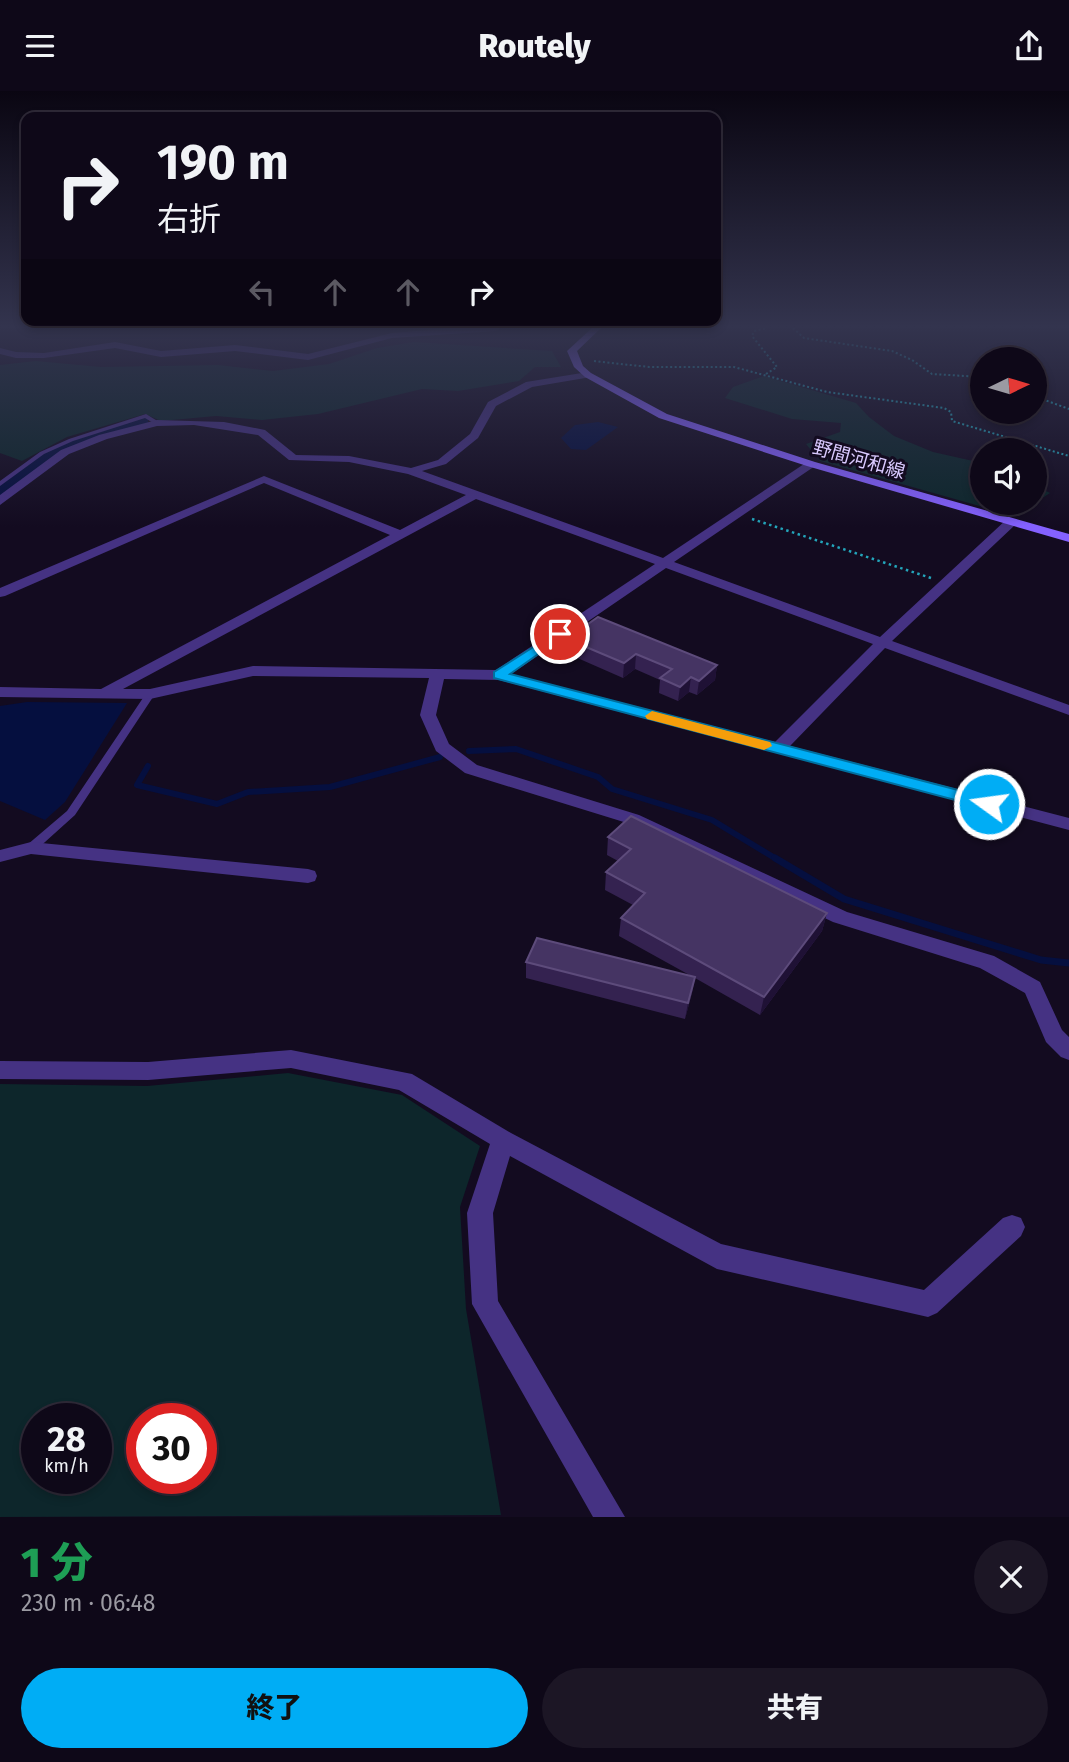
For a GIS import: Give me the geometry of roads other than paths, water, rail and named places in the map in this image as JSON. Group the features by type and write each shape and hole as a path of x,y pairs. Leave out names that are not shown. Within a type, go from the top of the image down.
{"main road":[{"name":"野間河和線","path":"623,395 663,417 811,464 1069,538"}],"street":[{"path":"411,471 442,462 474,436 492,404 509,395"},
{"path":"0,501 65,452 103,437 157,423 194,422 261,432 293,458 349,459 411,471 1069,710"},
{"path":"499,675 811,464"},
{"path":"0,593 264,479 399,534"},
{"path":"106,692 476,494"},
{"path":"777,749 883,642 1011,521"},
{"path":"0,692 150,694 253,671 499,675 1069,824"},
{"path":"437,676 428,715 442,747 471,769 633,819 840,917 987,962 1033,988 1054,1036 1069,1051"},
{"path":"0,856 31,848 308,876"},
{"path":"0,1070 148,1070 291,1059 404,1081 503,1140 717,1256 928,1304 1012,1227"},
{"path":"503,1140 480,1213 485,1304 610,1517"}],"lane":[{"path":"0,484 42,453 71,440 146,416 157,423"},
{"path":"31,848 71,813 150,694"}],"waterway":[{"path":"0,492 50,455 71,444 144,420"},
{"path":"469,751 516,749 598,777 612,789 712,820 778,860"},
{"path":"148,766 137,785 217,804 248,792 330,787 440,757"},
{"path":"775,858 844,899 1041,960 1069,963"}]}
